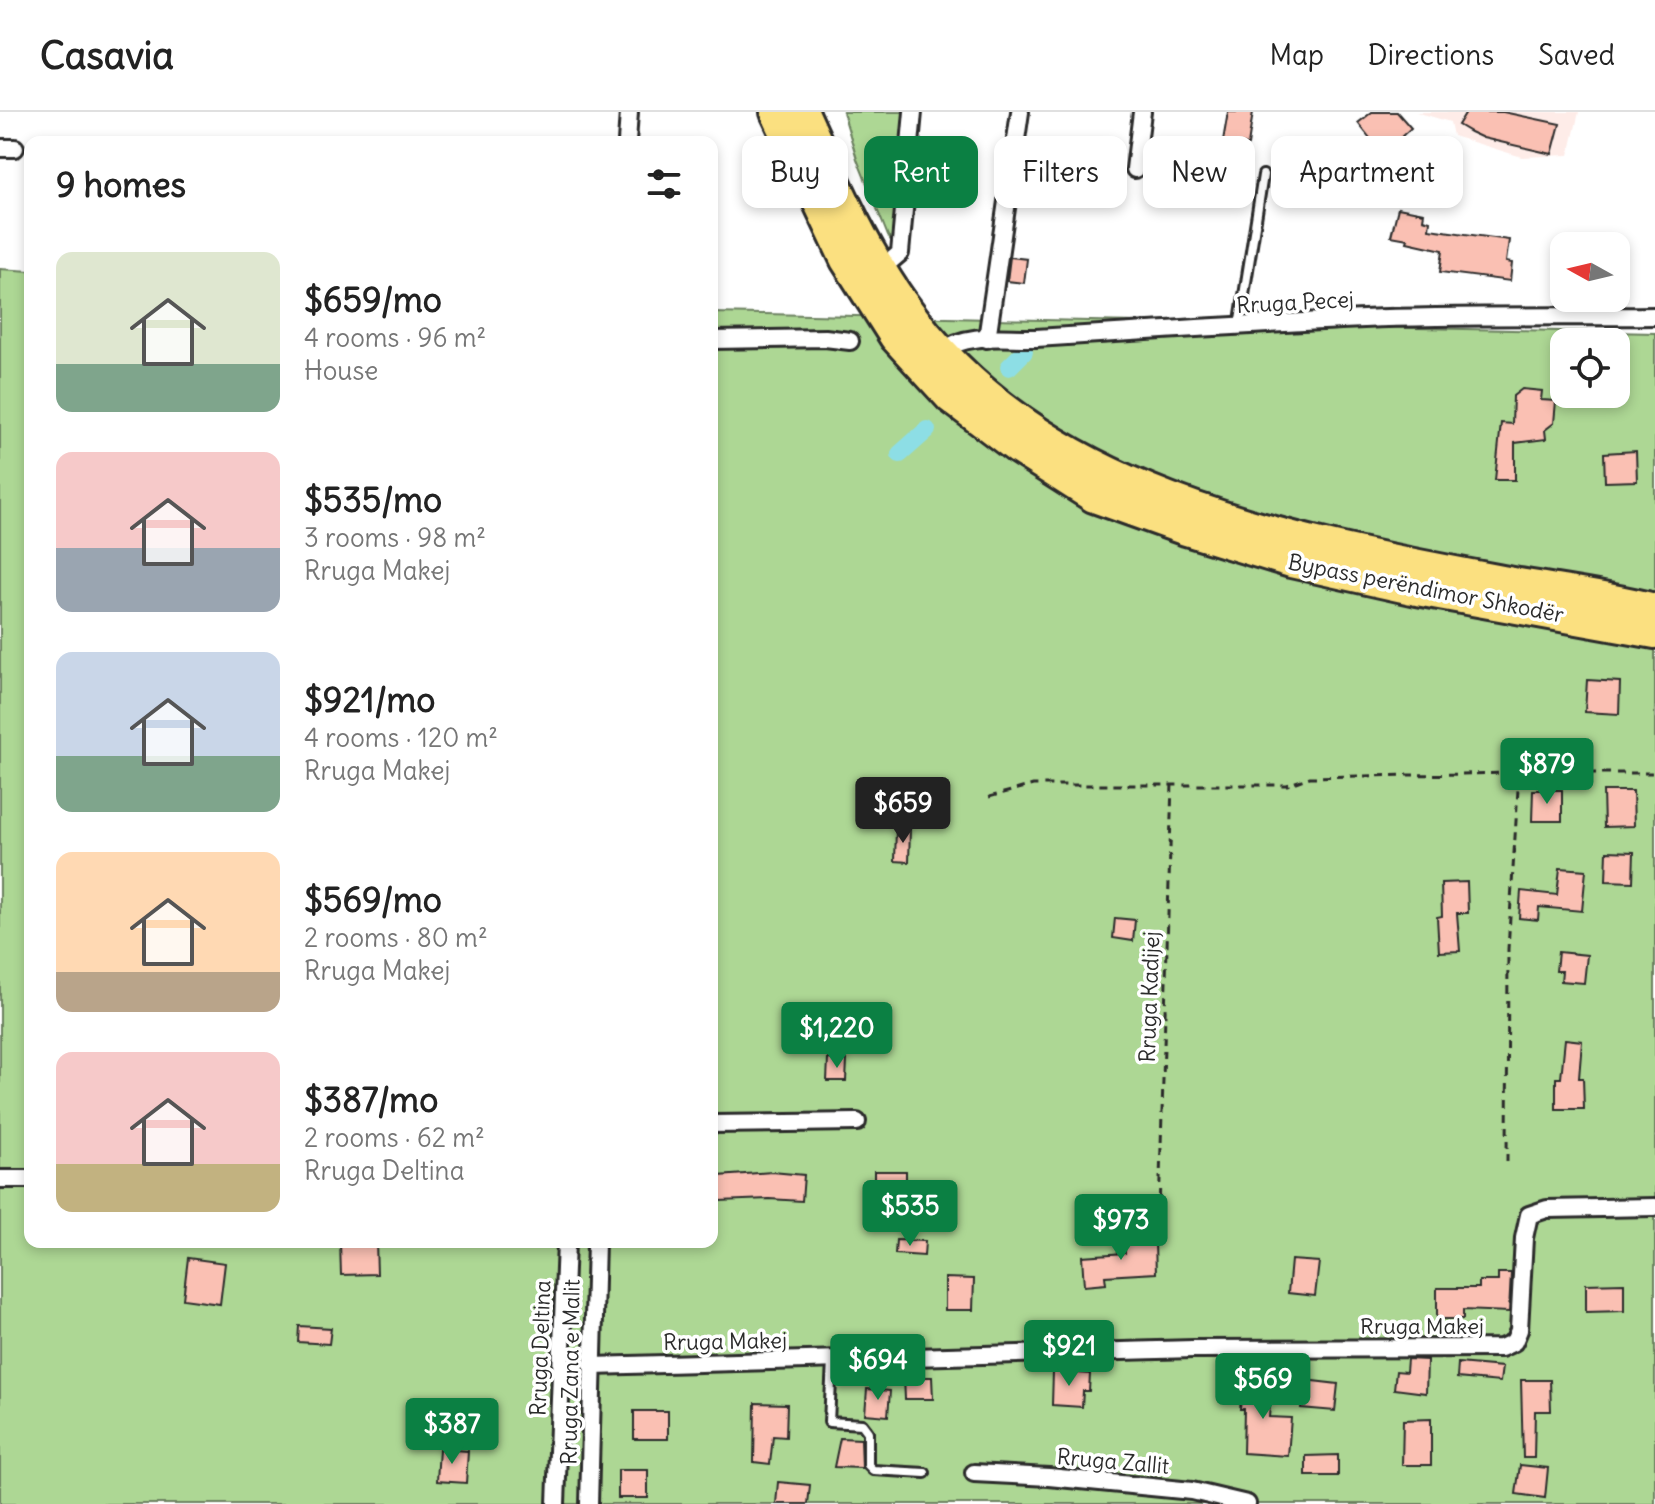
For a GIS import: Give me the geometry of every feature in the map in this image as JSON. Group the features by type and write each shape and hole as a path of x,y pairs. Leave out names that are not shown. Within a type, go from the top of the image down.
{"highway":[{"name":"Bypass perëndimor Shkodër","path":"776,112 846,260 895,337 951,398 1017,448 1094,497 1186,530 1291,562 1417,590 1655,633"},
{"name":"Bypass perëndimor Shkodër","path":"803,112 845,206 903,305 959,370 1033,430 1091,464 1165,496 1254,527 1313,543 1655,609"}],"street":[{"path":"627,136 629,112"},
{"path":"880,270 900,253 913,112"},
{"path":"987,339 1020,112"},
{"path":"1135,169 1142,112"},
{"name":"Rruga Pecej","path":"942,351 965,339 1364,319 1655,316"},
{"path":"718,340 825,338 850,341"},
{"path":"718,1124 857,1122"},
{"path":"0,1179 24,1179"},
{"name":"Rruga Makej","path":"592,1366 1193,1349 1501,1348 1514,1342 1519,1330 1524,1238 1529,1215 1547,1209 1655,1207"},
{"name":"Rruga Deltina","path":"556,1504 566,1248"},
{"name":"Rruga Zana e Malit","path":"589,1504 596,1248"},
{"name":"Rruga Zallit","path":"974,1473 1192,1491 1247,1504"}],"lane":[{"path":"1239,327 1263,175"},
{"path":"832,1361 829,1422 862,1424 868,1432 868,1465 873,1470 925,1473"}],"path":[{"path":"1507,1162 1508,949 1519,773"},
{"path":"989,797 1033,785 1287,785 1310,777 1655,773"},
{"name":"Rruga Kadijej","path":"1159,1212 1172,783"}],"shaded area":[{"path":"1416,112 1579,112 1569,155 1522,157 1463,139 1463,136 1453,136 1450,122"}],"green space":[{"path":"843,112 911,112 908,136 864,136 864,176"},
{"path":"877,208 901,208 897,245 888,236"},
{"path":"0,269 24,271 24,1248 718,1248 718,313 1550,331 1550,408 1630,408 1630,332 1655,333 1655,1504 0,1504"}],"building":[{"path":"1228,112 1253,112 1249,136 1224,136"},
{"path":"1372,112 1397,112 1411,128 1402,136 1368,136 1358,123"},
{"path":"1466,112 1503,112 1560,124 1552,154 1483,138 1470,132 1458,125"},
{"path":"1398,208 1424,213 1423,219 1430,221 1429,229 1509,240 1506,262 1512,263 1510,281 1440,272 1443,250 1391,236"},
{"path":"1010,257 1027,259 1024,283 1007,281"},
{"path":"1522,389 1542,391 1541,400 1550,401 1550,408 1555,408 1554,423 1545,430 1546,439 1515,443 1515,480 1495,480 1501,423 1512,424 1513,396"},
{"path":"1636,451 1637,481 1605,482 1604,453"},
{"path":"1587,680 1620,682 1619,714 1585,712"},
{"path":"1533,790 1562,790 1562,821 1532,821"},
{"path":"1603,791 1633,791 1634,826 1604,827"},
{"path":"896,828 910,828 909,862 895,861"},
{"path":"1607,851 1634,852 1633,882 1606,881"},
{"path":"1560,868 1586,870 1582,911 1539,907 1538,920 1519,918 1521,891 1557,895"},
{"path":"1467,882 1468,913 1457,913 1460,951 1439,952 1437,917 1442,916 1441,883"},
{"path":"1115,918 1135,920 1133,941 1113,938"},
{"path":"1558,952 1587,955 1584,983 1561,981 1562,971 1556,971"},
{"path":"1565,1039 1582,1041 1579,1078 1583,1078 1584,1109 1556,1109 1556,1078 1561,1078"},
{"path":"828,1059 847,1060 846,1081 827,1081"},
{"path":"874,1171 906,1171 906,1198 894,1198 895,1212 878,1213 877,1198 874,1198"},
{"path":"772,1172 804,1175 802,1201 719,1201 719,1176"},
{"path":"1145,1234 1146,1244 1155,1244 1156,1273 1105,1276 1106,1284 1084,1286 1082,1256 1125,1253 1124,1235"},
{"path":"896,1240 925,1241 924,1256 895,1254"},
{"path":"340,1248 376,1248 377,1274 341,1275"},
{"path":"188,1258 225,1263 220,1304 183,1299"},
{"path":"1291,1260 1319,1262 1315,1296 1288,1293"},
{"path":"1498,1273 1511,1273 1509,1312 1463,1310 1463,1319 1437,1319 1437,1288 1479,1288 1479,1281 1498,1281"},
{"path":"945,1278 974,1279 973,1310 945,1310"},
{"path":"1624,1283 1624,1311 1586,1312 1586,1284"},
{"path":"299,1326 331,1328 329,1344 298,1342"},
{"path":"1407,1359 1427,1360 1426,1393 1394,1389 1396,1371 1406,1372"},
{"path":"1458,1363 1502,1367 1500,1382 1457,1378"},
{"path":"1053,1371 1090,1374 1089,1391 1083,1391 1082,1407 1052,1405"},
{"path":"904,1377 932,1377 933,1399 905,1399"},
{"path":"1243,1379 1272,1381 1269,1417 1291,1418 1288,1456 1243,1453 1244,1409 1240,1409"},
{"path":"1304,1380 1338,1384 1335,1411 1301,1408"},
{"path":"1521,1380 1550,1380 1551,1411 1535,1411 1534,1458 1523,1458"},
{"path":"867,1389 890,1391 888,1416 865,1414"},
{"path":"755,1403 787,1404 786,1437 773,1436 770,1464 754,1462"},
{"path":"634,1411 668,1411 668,1439 634,1439"},
{"path":"1431,1419 1431,1465 1402,1465 1403,1420"},
{"path":"840,1438 861,1439 862,1468 834,1467"},
{"path":"439,1449 468,1451 466,1483 437,1481"},
{"path":"1338,1455 1338,1476 1306,1476 1306,1456"},
{"path":"1520,1465 1548,1468 1545,1498 1516,1494"},
{"path":"618,1470 648,1470 648,1498 618,1498"},
{"path":"778,1482 810,1485 808,1504 776,1504"}],"waterway":[{"path":"1009,367 1024,352"},
{"path":"900,454 927,430"}]}
